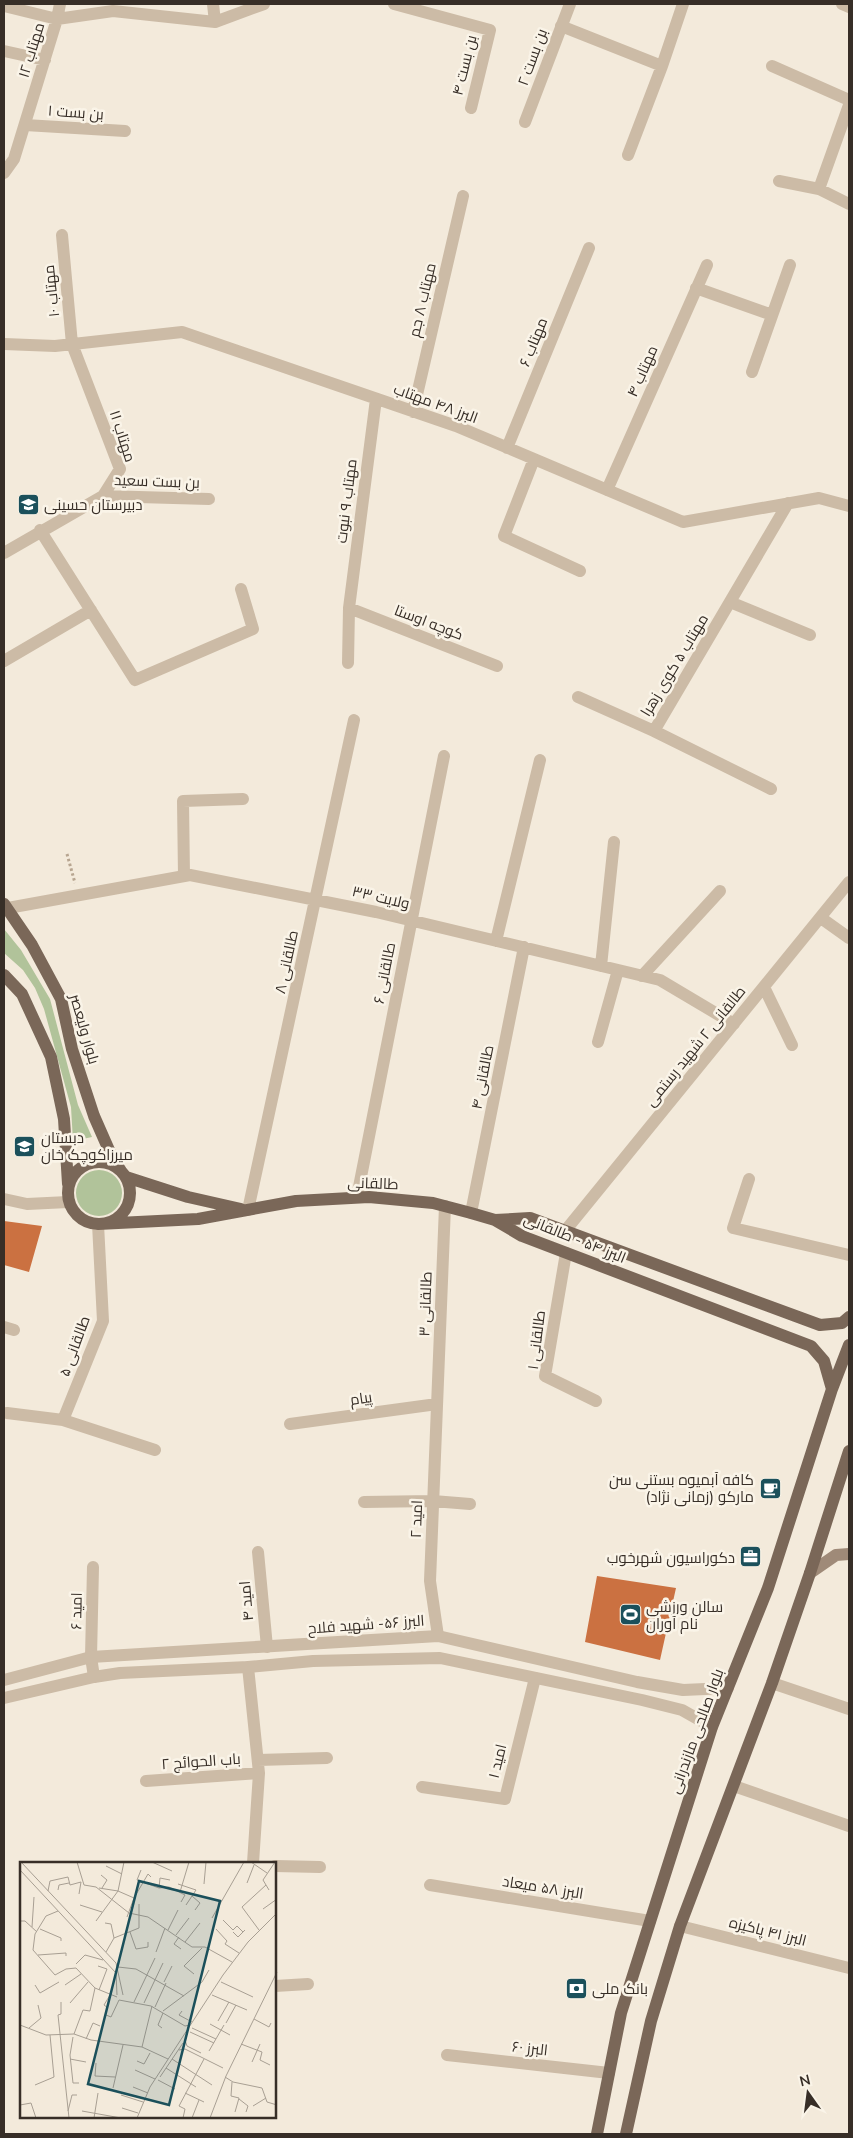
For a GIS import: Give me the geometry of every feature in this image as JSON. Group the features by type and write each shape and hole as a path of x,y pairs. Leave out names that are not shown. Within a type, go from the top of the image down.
{"main road":[{"name":"بلوار ولیعصر","path":"6,906 32,945 61,999 72,1048 94,1116 112,1157 123,1174"},
{"path":"4,975 22,994 51,1057 64,1119 68,1202 80,1218 88,1223 98,1224 116,1219 128,1204 130,1186 123,1174 112,1164 91,1162 77,1171 68,1184"},
{"name":"طالقانی","path":"123,1174 188,1197 248,1210"},
{"name":"طالقانی","path":"98,1224 198,1219 296,1201 357,1198 433,1203 495,1220"},
{"name":"البرز ۵۴ - طالقانی","path":"495,1220 530,1218 820,1325 842,1323 849,1317"},
{"name":"البرز ۵۴ - طالقانی","path":"495,1220 522,1236 811,1346 824,1361 832,1389"},
{"path":"800,1341 814,1342 820,1336 811,1322"},
{"name":"بلوار صالحی مازندرانی","path":"597,2134 621,2013 650,1921 712,1727 768,1588 832,1389 849,1345"},
{"path":"626,2134 651,2021 680,1926 772,1683 848,1460"},
{"path":"810,1573 836,1556 849,1554"}],"street":[{"path":"57,19 60,4"},
{"path":"213,4 215,22"},
{"path":"4,6 57,19 113,11 215,22 264,4"},
{"path":"394,4 432,9"},
{"name":"بن بست ۲","path":"526,122 570,4"},
{"path":"628,155 683,4"},
{"path":"842,4 849,7"},
{"name":"بن بست ۴","path":"432,9 490,30 470,108"},
{"name":"مهتاب ۱۲","path":"4,173 14,159 57,19"},
{"path":"561,26 662,66"},
{"path":"4,50 45,60"},
{"path":"772,66 849,100"},
{"path":"819,189 849,105"},
{"name":"بن بست ۱","path":"25,125 125,131"},
{"path":"779,181 819,189 849,204"},
{"name":"مهتاب ۸ جم","path":"413,412 463,196"},
{"name":"مهتاب ۱۰","path":"62,234 72,344"},
{"name":"مهتاب ۶","path":"507,448 589,248"},
{"name":"مهتاب ۴","path":"607,490 707,265"},
{"path":"752,372 790,265"},
{"path":"696,288 772,315"},
{"name":"البرز ۴۸ مهتاب","path":"4,344 55,346 182,332 456,426 683,522 819,498 849,506"},
{"name":"مهتاب ۱۱","path":"4,553 40,530 103,496 120,469 72,344"},
{"name":"مهتاب ۹ نبوت","path":"348,663 349,608 376,399"},
{"path":"534,459 504,536 580,571"},
{"name":"بن بست سعید","path":"103,496 209,499"},
{"name":"مهتاب ۵ کوی زهرا","path":"771,789 654,731 788,503"},
{"path":"40,530 135,680 253,629 241,589"},
{"path":"730,602 810,635"},
{"name":"کوچه اوستا","path":"349,608 497,666"},
{"path":"4,661 90,610"},
{"path":"578,697 654,731"},
{"name":"طالقانی ۸","path":"248,1210 354,720"},
{"name":"طالقانی ۶","path":"357,1198 444,756"},
{"path":"496,941 540,760"},
{"path":"184,876 183,801 243,799"},
{"path":"601,966 614,842"},
{"name":"ولایت ٣۳","path":"6,906 190,875 411,920 660,980 734,1024"},
{"name":"طالقانی ۲ شهید رستمی","path":"565,1231 849,882"},
{"path":"642,976 720,891"},
{"path":"820,918 849,938"},
{"name":"طالقانی ۴","path":"471,1213 524,947"},
{"path":"598,1042 618,970"},
{"path":"764,987 792,1045"},
{"path":"749,1179 733,1228 849,1255"},
{"path":"4,1199 27,1204 68,1202"},
{"name":"طالقانی ۳","path":"437,1404 445,1206"},
{"name":"طالقانی ۵","path":"63,1420 104,1321 98,1224"},
{"name":"طالقانی ۱","path":"566,1253 545,1376 596,1401"},
{"name":"پیام","path":"290,1424 437,1404"},
{"name":"امید ۲","path":"437,1404 430,1581 438,1636"},
{"path":"8,1413 63,1420 155,1450"},
{"path":"364,1502 433,1501 470,1504"},
{"name":"امید ۴","path":"258,1552 267,1647"},
{"name":"امید ۶","path":"93,1566 91,1657 94,1677"},
{"name":"البرز ۵۶- شهید فلاح","path":"4,1680 91,1657 438,1636 637,1682 683,1690 728,1688"},
{"path":"4,1698 94,1677 120,1674 248,1667 313,1661 440,1658 682,1710 712,1727"},
{"path":"248,1667 258,1767 253,1862"},
{"name":"امید ۱","path":"422,1787 504,1800 535,1678"},
{"path":"772,1683 849,1709"},
{"name":"باب الحوائج ۲","path":"146,1781 328,1758"},
{"path":"734,1786 849,1826"},
{"path":"276,1866 320,1867"},
{"name":"البرز ۵۸ میعاد","path":"430,1885 650,1921"},
{"name":"البرز ۴۱ پاکیزه","path":"680,1926 849,1968"},
{"path":"276,1986 308,1984"},
{"name":"البرز ۶۰","path":"447,2055 609,2073"}],"path":[{"path":"67,854 78,895"}],"green space":[{"path":"4,929 21,950 50,999 78,1105 92,1137 73,1141 71,1107 44,1009 35,988 23,970 4,953"},
{"path":"104,1170 116,1176 121,1184 121,1202 116,1210 108,1215 94,1216 82,1210 77,1202 76,1188 82,1176 90,1171"}],"building":[{"path":"4,1221 42,1226 29,1272 4,1265"},
{"name":"سالن ورزشی نام آوران","path":"597,1576 676,1588 660,1660 585,1642"}],"place":[{"name":"دبیرستان حسینی","path":"28,504"},
{"name":"دبستان میرزاکوچک خان","path":"25,1146"},
{"name":"کافه آبمیوه بستنی سن مارکو (زمانی نژاد)","path":"770,1488"},
{"name":"دکوراسیون شهرخوب","path":"751,1557"},
{"name":"سالن ورزشی نام آوران","path":"630,1615"},
{"name":"بانک ملی","path":"576,1988"}]}
